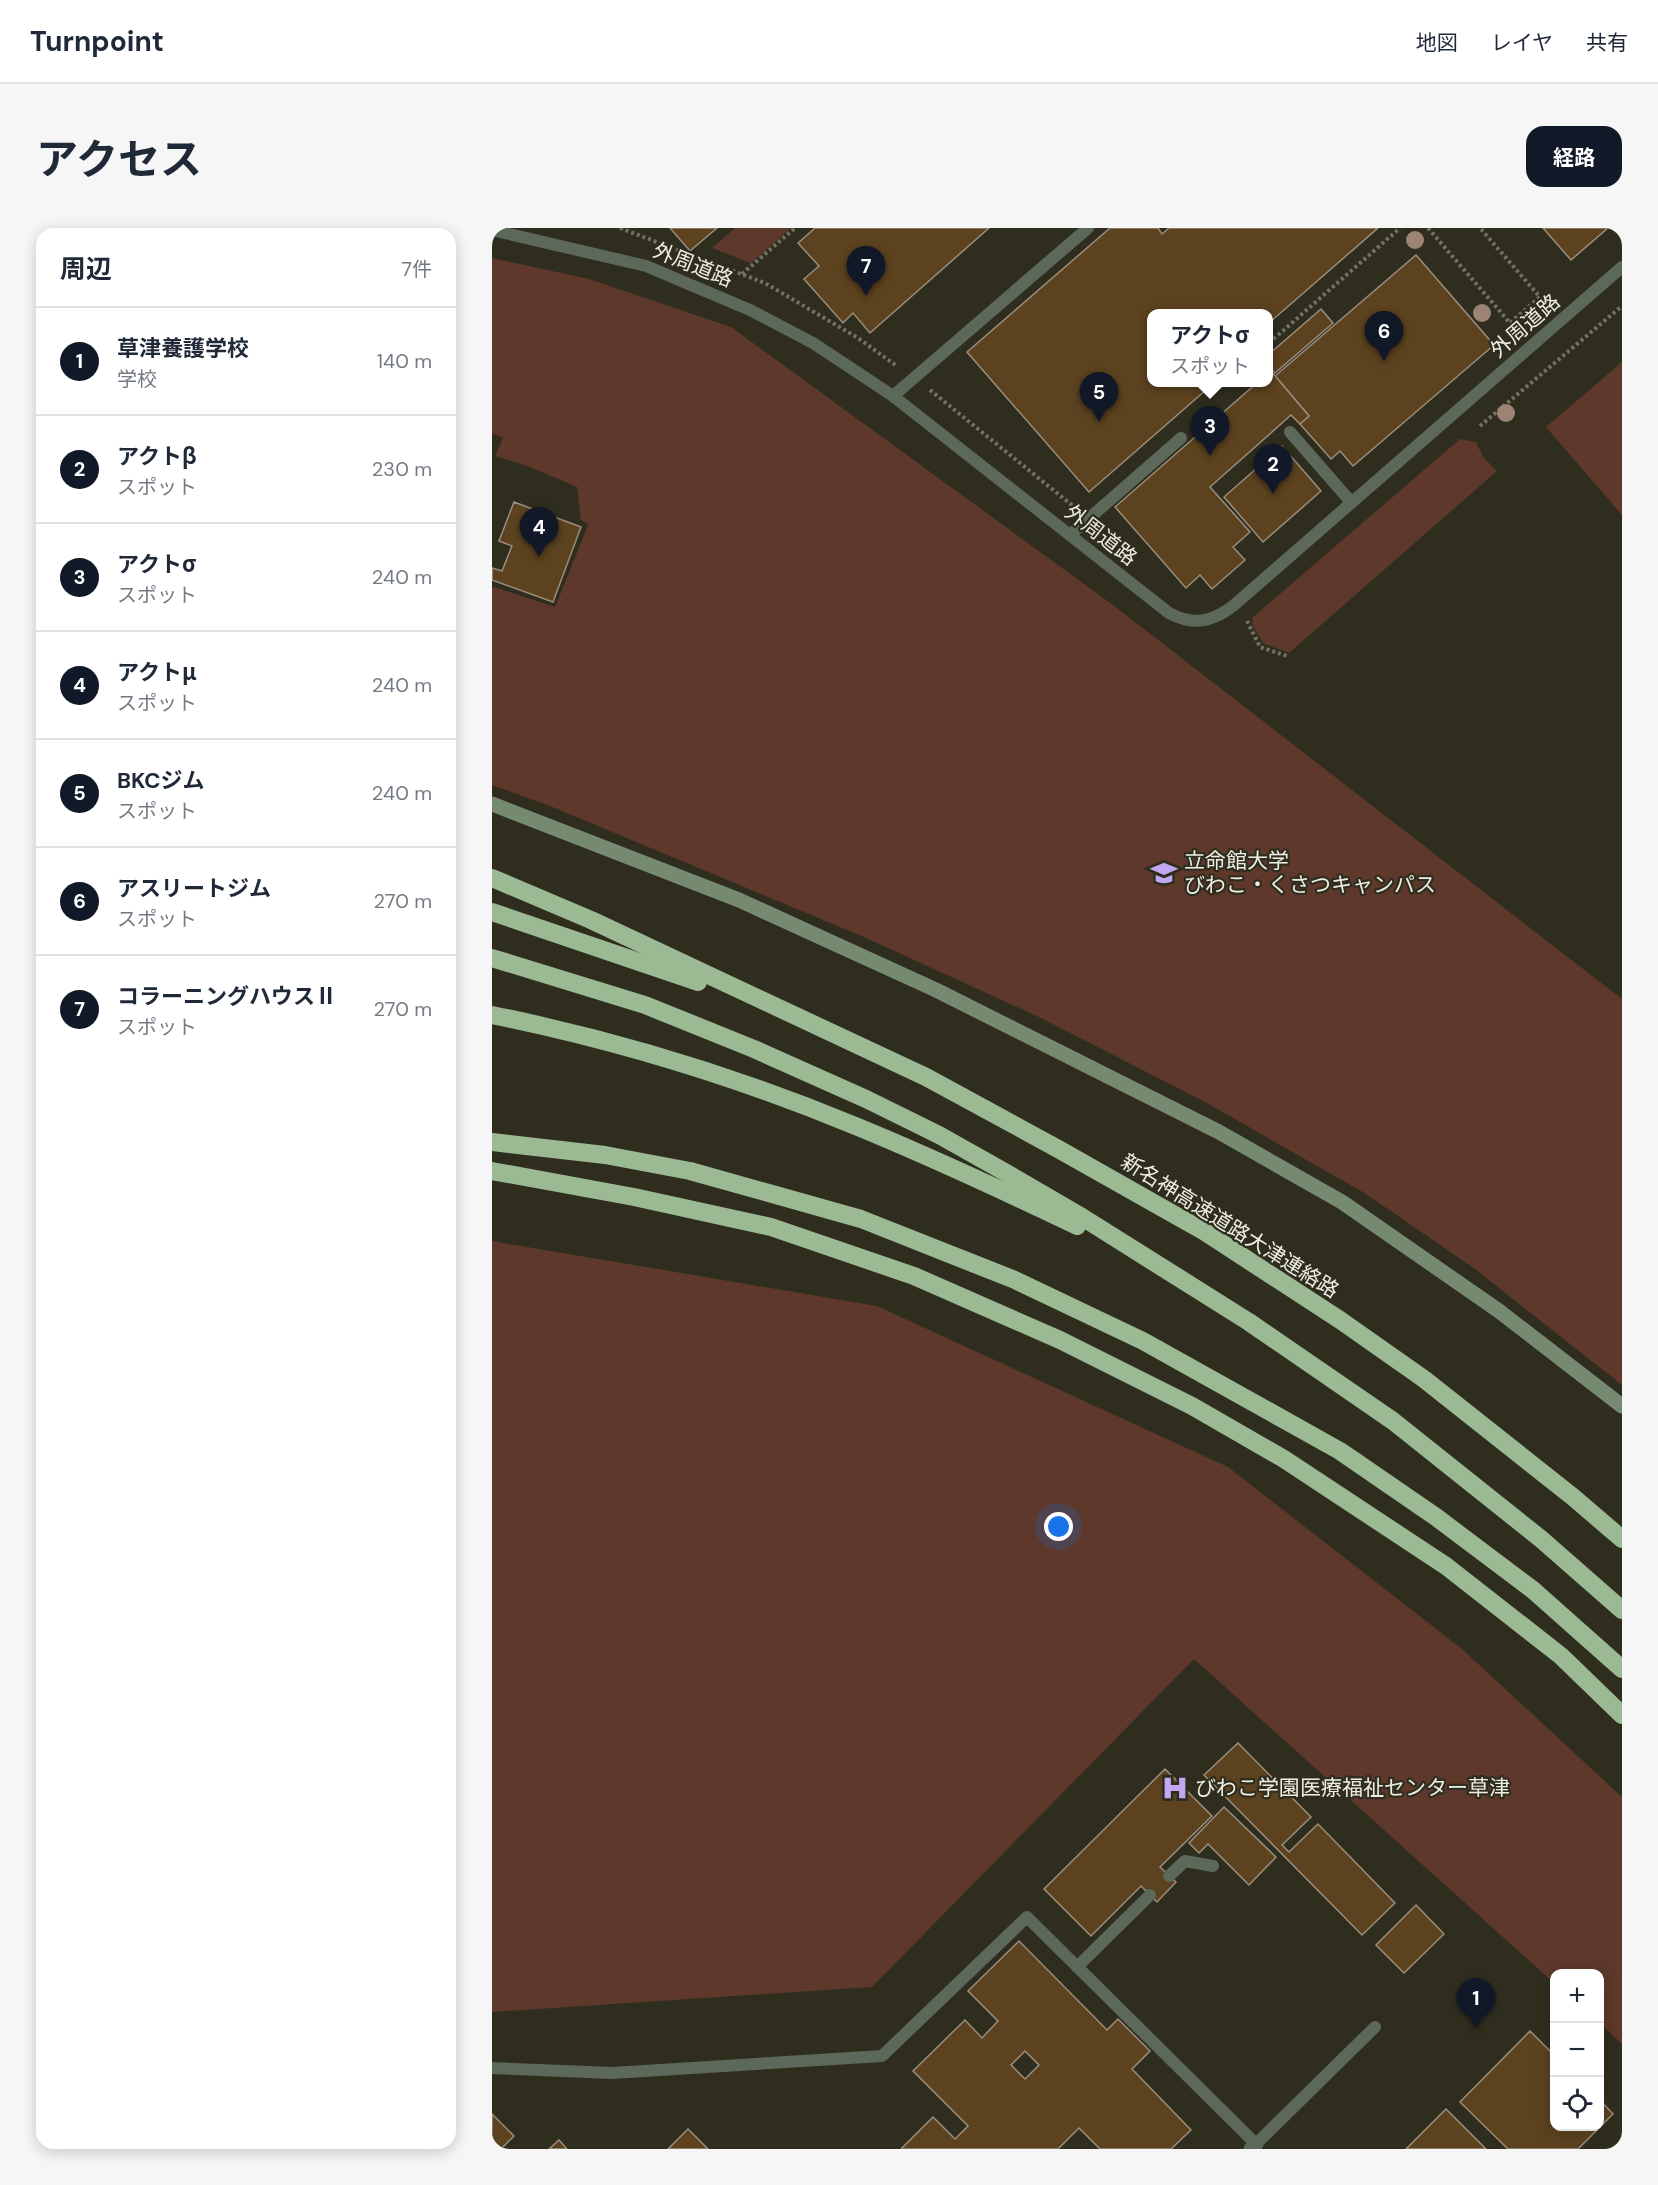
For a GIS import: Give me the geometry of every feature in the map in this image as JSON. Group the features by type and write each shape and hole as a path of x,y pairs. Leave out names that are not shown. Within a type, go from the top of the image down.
{"highway":[{"path":"492,878 591,920 778,1009"},
{"path":"492,912 778,1009"},
{"path":"492,958 645,1005 754,1049 866,1099 939,1135 1082,1216 1249,1322 1393,1421 1541,1539 1622,1610"},
{"name":"新名神高速道路大津連絡路","path":"778,1009 927,1077 1205,1232 1340,1320 1424,1379 1573,1497 1622,1539"},
{"path":"492,1014 663,1058 760,1089 853,1124 1000,1189 1172,1275"},
{"path":"492,1142 604,1155 690,1172 861,1219 1015,1280 1143,1341 1340,1451 1436,1517 1533,1590 1622,1669"},
{"path":"492,1171 634,1197 771,1227 914,1276 1060,1340 1192,1406 1284,1459 1446,1566 1561,1656 1622,1715"}],"street":[{"path":"492,804 739,900 936,990 1219,1132 1342,1202 1499,1311 1622,1406"}],"lane":[{"path":"893,396 1088,228"},
{"name":"外周道路","path":"492,230 646,266 750,310 813,343 893,396 1168,613 1188,621 1198,622 1222,615 1622,267"},
{"path":"1290,432 1351,502"},
{"path":"1070,535 1180,438"},
{"path":"1169,1876 1185,1861 1213,1866"},
{"path":"1077,1967 1150,1894"},
{"path":"492,2068 612,2073 882,2056 1027,1917 1253,2146 1375,2027"}],"path":[{"path":"742,274 795,228"},
{"path":"1273,339 1400,228"},
{"path":"1428,228 1510,323 1540,297 1480,228"},
{"path":"1480,426 1622,306"},
{"path":"914,378 1089,519"},
{"path":"1246,620 1260,647 1287,656"}],"shaded area":[{"path":"735,228 791,228 751,263 712,248"},
{"path":"492,258 589,279 731,327 1113,605 1622,999 1622,1385 1475,1269 1366,1194 1205,1102 1039,1017 864,937 550,806 492,785 492,588 555,607 588,525 581,520 577,487 530,467 495,456 503,438 492,433"},
{"path":"1622,362 1622,515 1546,427"},
{"path":"1460,439 1476,442 1483,457 1497,471 1289,653 1263,643 1252,624 1253,617"},
{"path":"492,1241 877,1306 1228,1467 1462,1649 1622,1797 1622,2044 1604,2027 1604,1969 1550,1969 1550,1979 1194,1659 872,1987 492,2012"}],"building":[{"path":"670,228 717,228 690,251"},
{"path":"815,228 989,228 870,333 853,313 843,323 804,279 819,266 798,243"},
{"path":"1110,228 1158,228 1162,234 1169,228 1378,228 1273,320 1273,309 1147,309 1147,387 1209,387 1089,492 967,352"},
{"path":"1543,228 1608,228 1571,260"},
{"path":"1416,255 1494,345 1353,466 1340,451 1331,459 1300,424 1309,416 1275,376"},
{"path":"1321,309 1333,323 1275,373 1273,351"},
{"path":"1273,373 1309,416 1300,424 1291,415 1210,487 1250,532 1233,547 1245,560 1212,589 1200,575 1186,588 1115,507 1252,387 1273,387"},
{"path":"1282,446 1321,491 1263,542 1224,497"},
{"path":"514,502 581,527 553,602 492,580 492,568 502,571 512,546 499,541"},
{"path":"1238,1743 1311,1817 1282,1845 1289,1852 1318,1824 1395,1903 1362,1935 1204,1775"},
{"path":"1165,1769 1212,1816 1160,1867 1176,1882 1157,1902 1141,1886 1091,1936 1044,1889"},
{"path":"1224,1807 1276,1857 1249,1885 1208,1844 1199,1853 1189,1843"},
{"path":"1416,1905 1444,1934 1404,1973 1376,1945"},
{"path":"1019,1941 1107,2030 1118,2019 1150,2051 1132,2069 1191,2130 1171,2149 1100,2149 1079,2128 1058,2149 901,2149 933,2117 955,2139 968,2126 913,2071 965,2020 982,2038 998,2021 968,1991","holes":["1025,2051 1039,2065 1025,2079 1011,2065"]},
{"path":"1530,2031 1550,2051 1550,2131 1596,2131 1578,2149 1508,2149 1460,2102"},
{"path":"1604,2104 1613,2114 1604,2123"},
{"path":"1446,2109 1486,2149 1406,2149"},
{"path":"492,2114 514,2136 501,2149 492,2149"},
{"path":"688,2129 708,2149 668,2149"},
{"path":"559,2140 567,2149 549,2149"}],"place":[{"name":"コラーニングハウスⅡ","path":"866,296"},
{"name":"アスリートジム","path":"1384,361"},
{"name":"BKCジム","path":"1099,422"},
{"name":"アクトσ","path":"1210,456"},
{"name":"アクトβ","path":"1273,494"},
{"name":"アクトμ","path":"539,557"},
{"name":"立命館大学 びわこ・くさつキャンパス","path":"1164,873"},
{"name":"びわこ学園医療福祉センター草津","path":"1175,1788"},
{"name":"草津養護学校","path":"1476,2028"}]}
